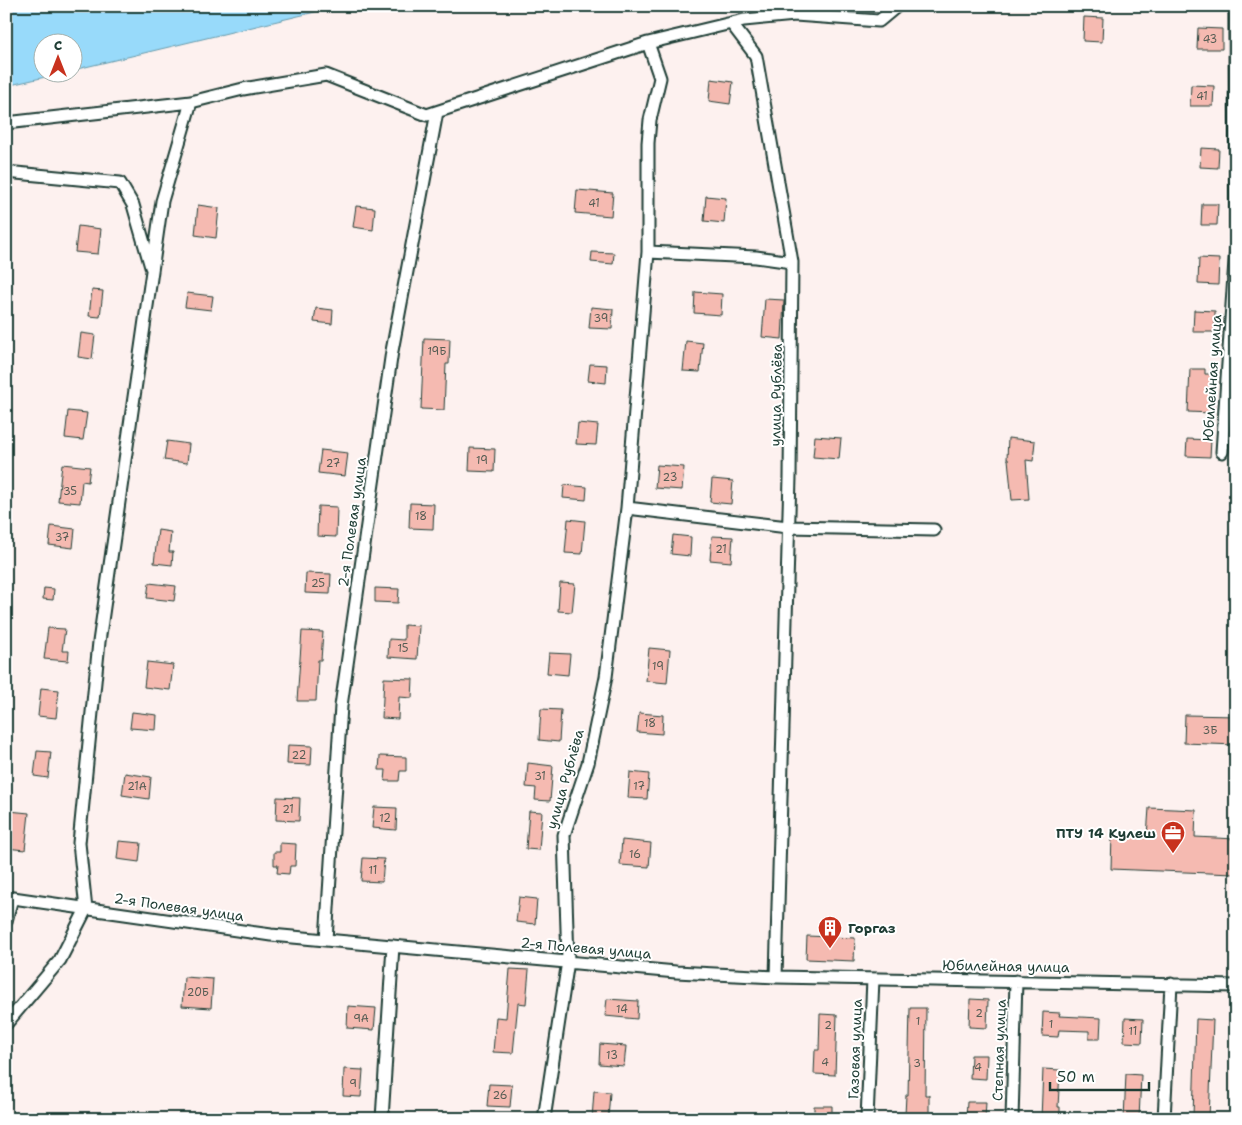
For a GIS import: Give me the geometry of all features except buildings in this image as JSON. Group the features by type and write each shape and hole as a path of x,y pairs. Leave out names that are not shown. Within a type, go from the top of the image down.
{"street":[{"path":"6,123 191,102 242,89 326,74 427,115 648,43 731,23 795,15 879,21 897,6"},
{"name":"Юбилейная улица","path":"1222,452 1236,246 1235,6"},
{"name":"улица Рублёва","path":"731,23 756,56 792,262 788,527 776,977"},
{"name":"улица Рублёва","path":"544,1119 568,961 564,834 588,763 606,677 627,508 648,252 648,144 650,120 660,78 648,43"},
{"path":"6,1024 60,960 86,909 78,843 97,661 162,201 191,102"},
{"name":"2-я Полевая улица","path":"326,940 341,706 392,351 437,112"},
{"path":"6,172 120,183 133,205 152,271"},
{"path":"648,252 792,262"},
{"path":"627,508 788,527 934,530"},
{"name":"2-я Полевая улица","path":"6,921 9,898 270,935 676,972 776,977"},
{"path":"382,1119 393,946"},
{"name":"Юбилейная улица","path":"776,977 1236,986"},
{"name":"Газовая улица","path":"867,1119 873,980"},
{"name":"Степная улица","path":"1012,1119 1016,981"},
{"path":"1164,1119 1171,984"}],"water":[{"path":"6,6 340,6 82,68 82,32 32,32 32,80 6,86"}],"place":[{"name":"ПТУ 14 Кулеш","path":"1173,854"},
{"name":"Горгаз","path":"830,949"}]}
